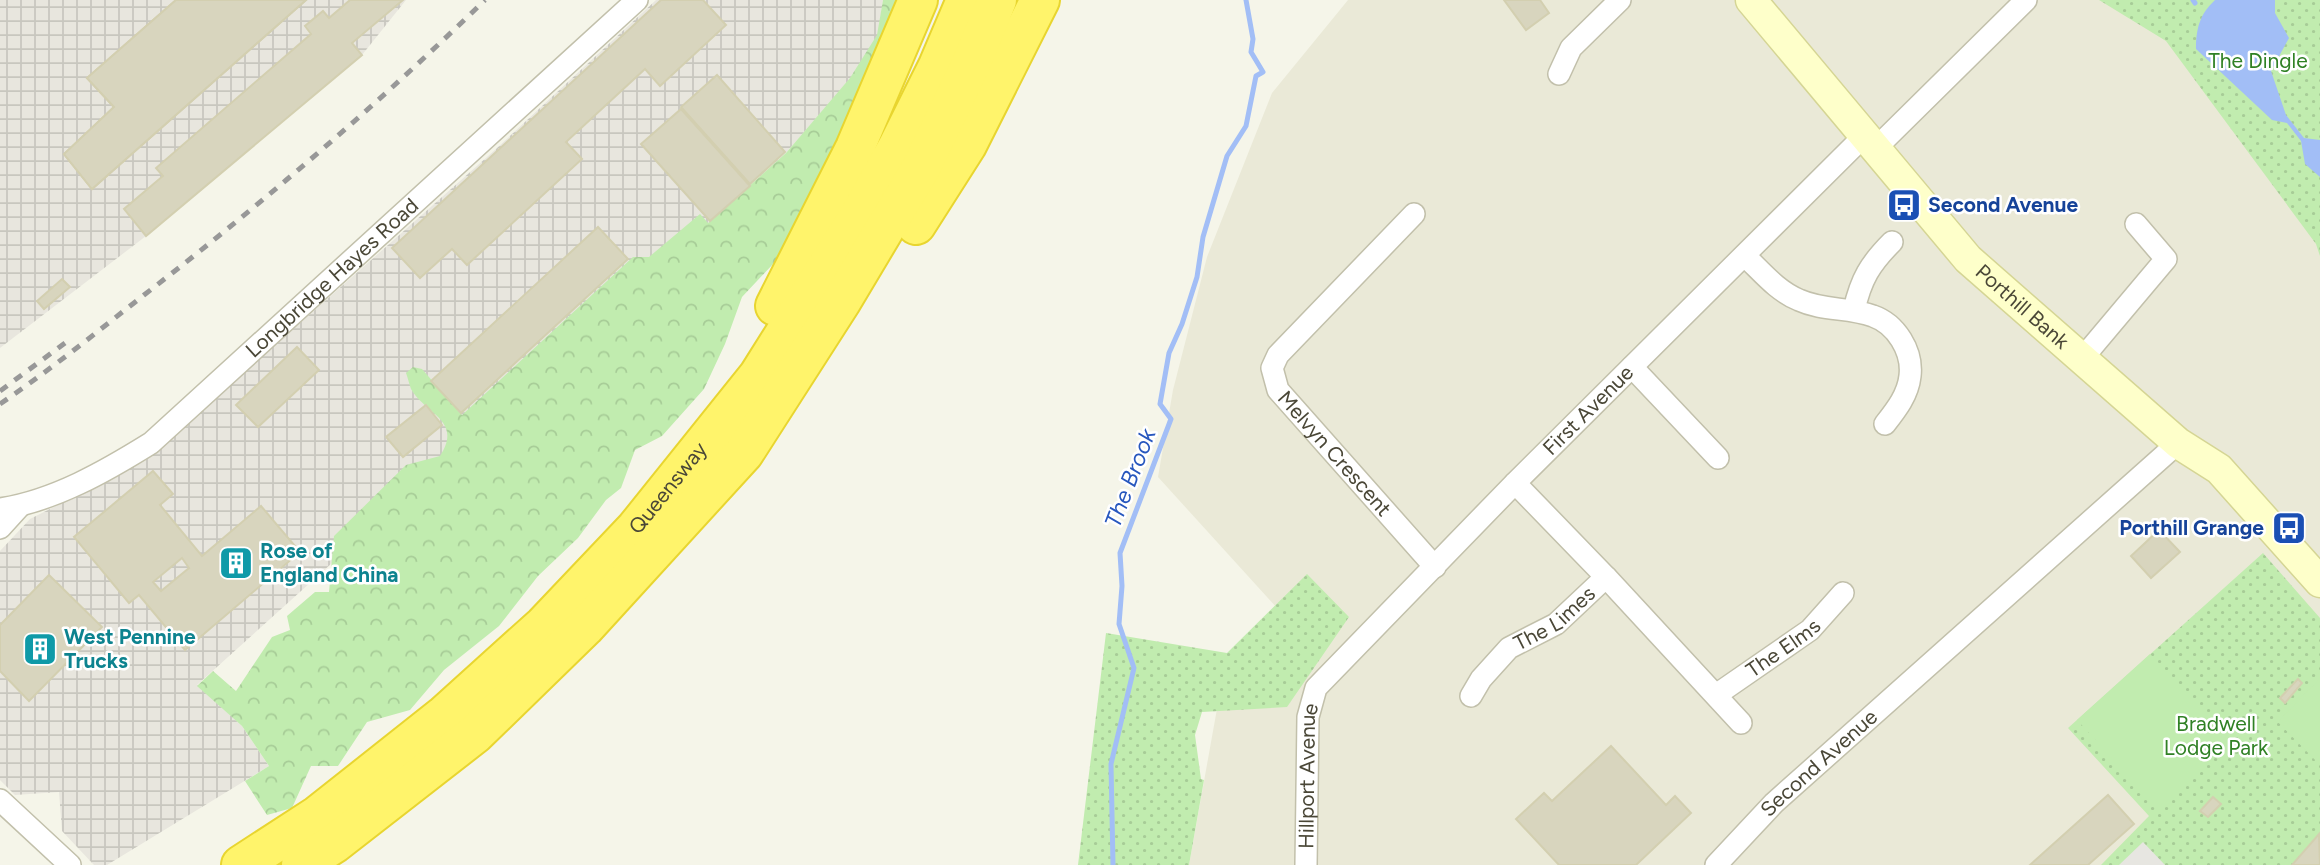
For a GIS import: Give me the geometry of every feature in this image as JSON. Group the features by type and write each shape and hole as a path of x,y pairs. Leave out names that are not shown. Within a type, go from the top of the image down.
{"highway":[{"path":"636,528 777,303 855,148 918,0"},
{"name":"Queensway","path":"241,865 318,815 443,716 544,625 636,528 758,376 860,214 938,66 966,0"},
{"name":"Queensway","path":"301,865 335,843 475,734 585,627 744,453 841,302 920,168 971,64 997,0"},
{"path":"744,453 877,287 967,145 1040,0"}],"main road":[{"name":"Porthill Bank","path":"1751,0 1968,259 2178,443 2219,469 2320,582"}],"street":[{"name":"Longbridge Hayes Road","path":"10,507 44,498 117,464 151,443 637,0"},
{"path":"1559,74 1571,48 1620,0"},
{"name":"First Avenue","path":"1316,688 1515,483 1745,256 2026,0"},
{"name":"Melvyn Crescent","path":"1414,214 1278,355 1272,368 1278,390 1435,567"},
{"path":"2081,360 2166,259 2136,224"},
{"path":"1854,310 1863,277 1874,260 1892,242"},
{"path":"1745,256 1783,292 1801,302 1875,316 1890,325 1901,338 1909,358 1910,376 1905,394 1885,424"},
{"path":"1632,367 1718,458"},
{"name":"Second Avenue","path":"1716,865 1774,803 2178,443"},
{"name":"The Limes","path":"1471,696 1481,679 1509,648 1556,624 1606,577 1515,483"},
{"path":"0,528 10,507"},
{"path":"1606,577 1741,723"},
{"name":"The Elms","path":"1716,695 1810,630 1843,593"},
{"name":"Hillport Avenue","path":"1306,865 1308,717 1316,688"},
{"path":"0,800 69,865"}],"shaded area":[{"path":"0,0 406,0 362,55 146,236 0,348"},
{"path":"656,0 883,0 878,35 850,79 786,153 197,685 242,726 269,766 107,865 94,865 62,831 59,792 15,795 0,780 0,551 30,519 145,461 496,149"},
{"path":"1348,0 2320,0 2320,865 1189,865 1227,653 1316,651 1158,477 1173,390 1207,257 1272,93"},
{"path":"2143,842 2165,865 2119,865"}],"green space":[{"path":"883,0 905,0 790,246 742,297 725,344 704,389 662,436 635,450 621,488 606,500 578,538 538,576 499,626 444,670 410,710 367,722 338,766 311,766 292,808 267,815 245,781 269,766 242,726 197,686 213,671 236,691 272,637 290,630 287,616 315,592 329,592 334,536 406,465 440,456 446,444 445,426 417,398 406,373 413,367 422,369 462,415 633,257 649,257 700,214 708,223 786,153 850,78 877,35"},
{"name":"The Dingle","path":"2099,0 2320,0 2320,256 2316,244 2166,41"},
{"name":"Bradwell Lodge Park","path":"2263,553 2320,618 2320,865 2101,865 2149,816 2068,728"},
{"path":"1307,574 1349,617 1287,707 1202,712 1195,735 1201,779 1204,780 1189,865 1078,865 1106,633 1227,653"},
{"path":"2150,654 2230,740 2158,808 2077,720"},
{"path":"2320,678 2320,765 2278,722"}],"water":[{"name":"The Dingle","path":"2215,0 2275,0 2275,13 2289,38 2271,71 2286,115 2304,138 2320,140 2320,177 2305,164 2301,141 2287,123 2272,120 2196,49 2200,22"}],"building":[{"path":"176,0 306,0 92,189 64,154 114,107 87,78"},
{"path":"176,0 306,0 92,189 64,154 114,107 87,78"},
{"path":"350,0 403,0 352,43 362,55 146,236 124,209 163,176 156,168 311,34 305,26 323,11 329,18"},
{"path":"661,0 703,0 726,25 660,86 645,69 566,142 582,159 467,265 452,249 420,278 392,248"},
{"path":"1504,0 1540,0 1549,13 1526,30"},
{"path":"717,75 785,152 750,184 681,107"},
{"path":"681,109 750,186 710,221 641,144"},
{"path":"598,227 628,259 461,413 431,381"},
{"path":"62,279 70,287 44,309 37,301"},
{"path":"297,347 319,370 258,427 236,405"},
{"path":"426,405 442,425 403,457 386,437"},
{"name":"Rose of England China","path":"153,471 173,494 160,505 202,556 261,506 300,552 185,650 139,595 129,603 74,537","holes":["182,558 189,568 161,591 153,582"]},
{"path":"2159,530 2180,552 2151,578 2131,556"},
{"name":"West Pennine Trucks","path":"49,575 102,627 29,701 0,671 0,625"},
{"path":"2298,679 2302,683 2285,703 2280,698"},
{"path":"1611,746 1666,805 1675,796 1691,813 1636,865 1559,865 1516,819 1544,793 1552,801"},
{"path":"2108,795 2134,824 2088,865 2030,865"},
{"path":"2213,797 2221,804 2208,817 2200,811"},
{"path":"2319,834 2320,865 2292,865"}],"waterway":[{"name":"The Brook","path":"1113,865 1111,764 1134,668 1119,624 1122,586 1120,553 1171,419 1160,404 1169,353 1182,324 1197,277 1203,237 1227,156 1246,126 1256,76 1263,72 1251,52 1253,39 1246,0"}],"railway":[{"path":"0,404 91,337 276,189 361,115 485,0"},
{"path":"0,391 65,343"}],"place":[{"name":"Second Avenue","path":"1904,205"},
{"name":"Porthill Grange","path":"2289,528"},
{"name":"Rose of England China","path":"236,563"},
{"name":"West Pennine Trucks","path":"40,649"}]}
